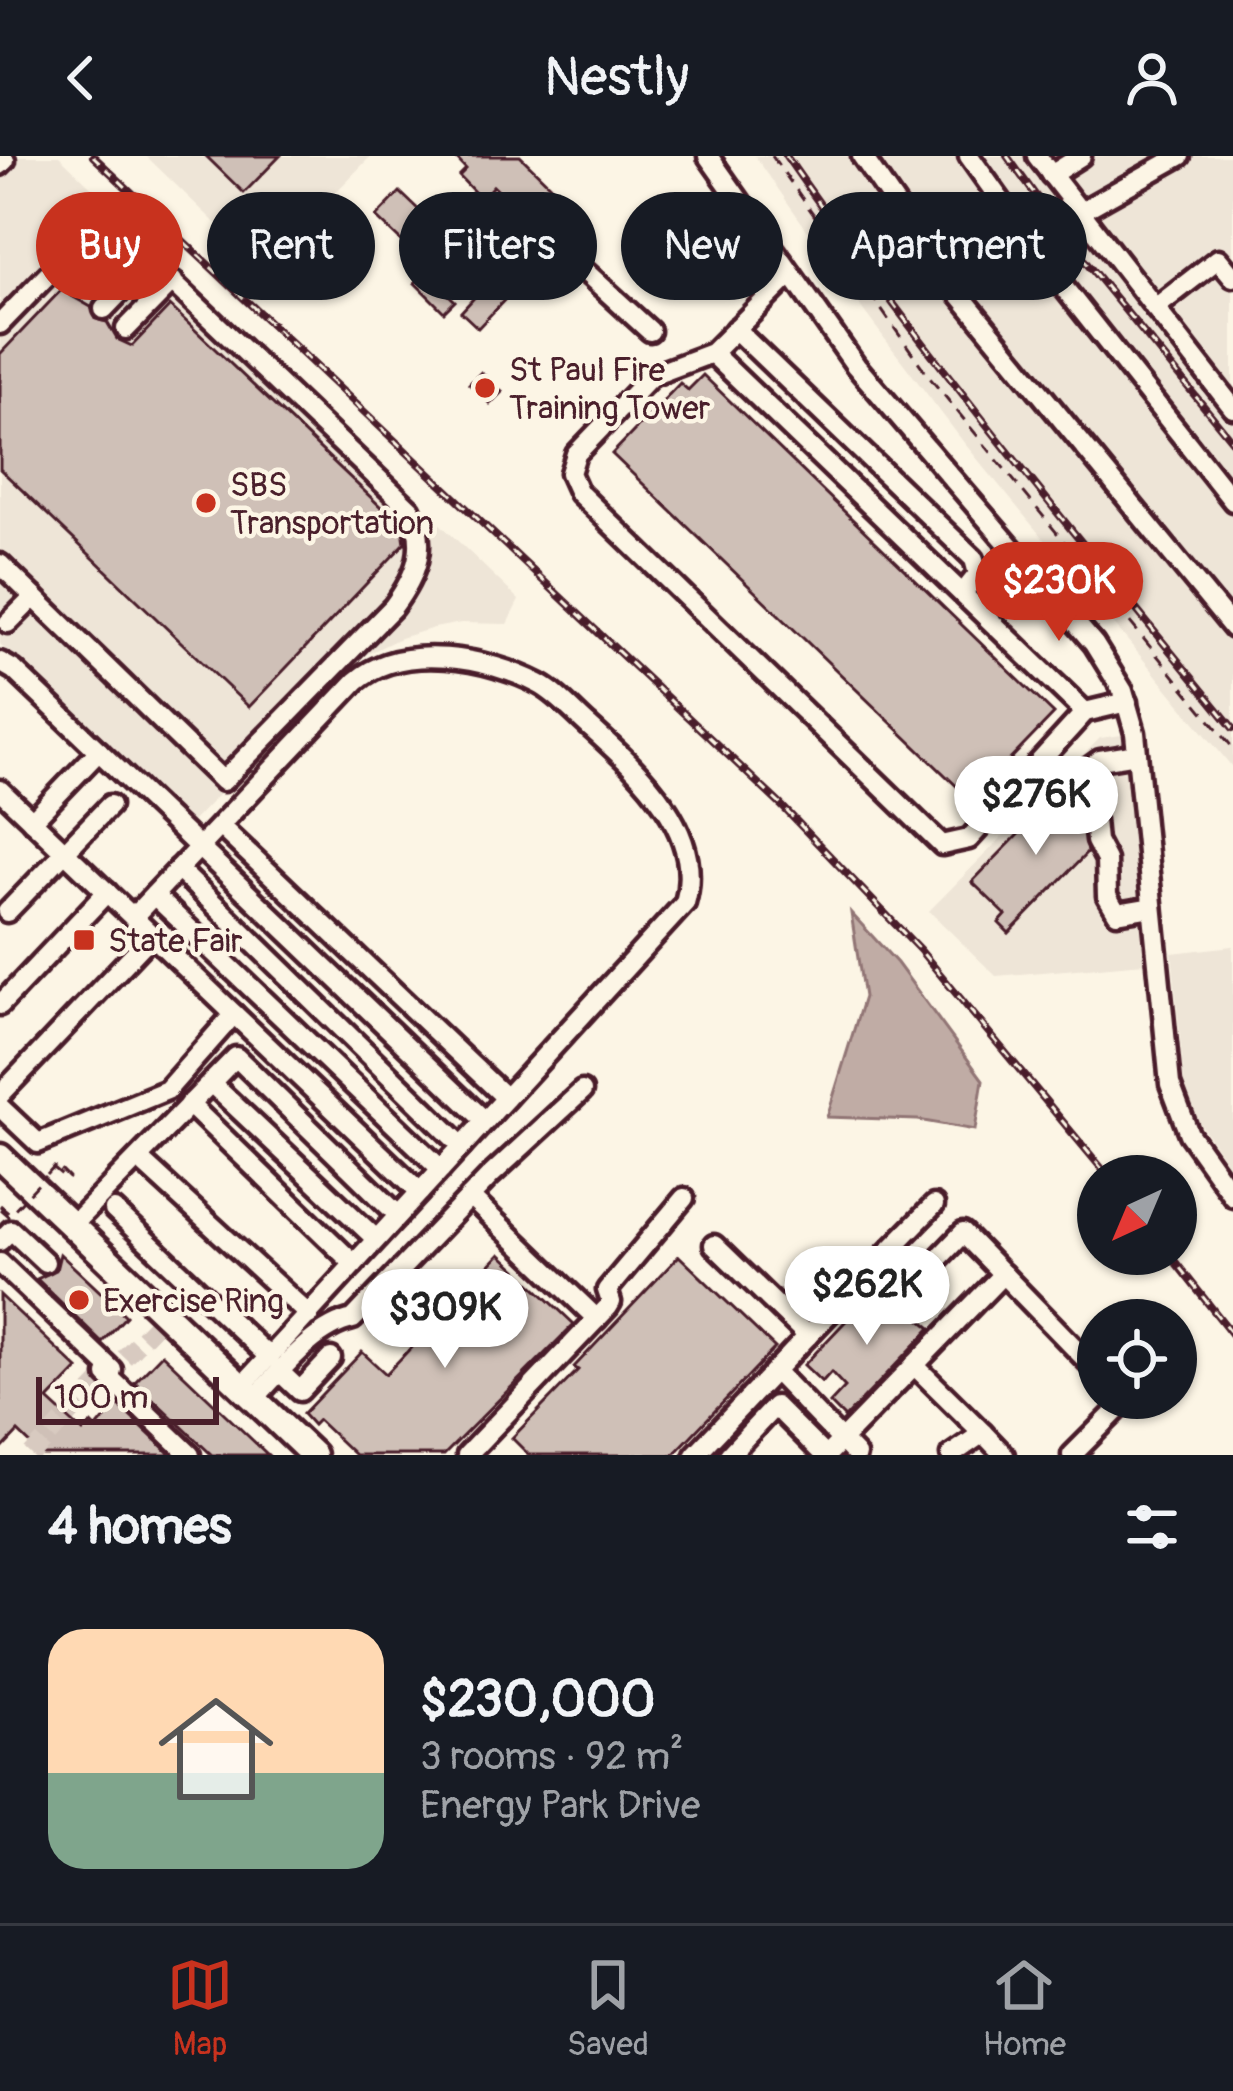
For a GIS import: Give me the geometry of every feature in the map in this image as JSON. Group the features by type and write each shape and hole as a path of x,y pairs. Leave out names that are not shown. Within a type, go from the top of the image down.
{"main road":[{"path":"0,1156 314,1455"}],"street":[{"path":"708,156 856,366 1094,644 1127,702 1137,754 1167,1066 1175,1105 1198,1149 1233,1196"},
{"path":"862,156 950,284 1233,628"},
{"path":"969,156 1050,270 1233,501"},
{"path":"1037,156 1064,192"},
{"path":"1051,175 1081,156"},
{"path":"1087,208 1180,156"},
{"path":"1087,221 1233,408"},
{"path":"1155,308 1218,259 1233,278"},
{"path":"791,274 712,353 651,376 576,454 570,481 578,493 942,845 969,839 1085,712 1127,702"},
{"path":"597,282 650,331"},
{"path":"0,324 36,287"},
{"path":"0,564 223,781 393,607 414,575 421,553 417,522 410,509 183,290"},
{"path":"104,309 113,300"},
{"path":"126,329 154,300"},
{"path":"735,329 974,559 978,574 963,593"},
{"path":"712,353 1085,712"},
{"path":"8,623 34,597"},
{"path":"133,917 356,681 378,665 409,657 446,658 537,682 637,770 657,794 676,830 686,868 685,903 354,1264 309,1315 275,1365 247,1393"},
{"path":"0,662 14,670 485,1121"},
{"path":"32,821 99,751"},
{"path":"1137,754 1100,760 1089,767 1094,822 1096,841 1106,860 1107,896 1117,913 1152,908"},
{"path":"0,790 420,1192"},
{"path":"7,912 110,805"},
{"path":"220,826 506,1098"},
{"path":"178,869 463,1145"},
{"path":"0,1004 107,892"},
{"path":"154,895 441,1169"},
{"path":"0,1095 152,935"},
{"path":"0,1107 38,1143 167,1090 234,1014"},
{"path":"72,1225 256,1035"},
{"path":"236,1057 398,1215"},
{"path":"211,1083 376,1240"},
{"path":"275,1365 353,1318 470,1196 582,1091"},
{"path":"189,1104 354,1264"},
{"path":"138,1158 309,1315"},
{"path":"470,1196 597,1319"},
{"path":"467,1455 597,1319 611,1302 607,1290 684,1198"},
{"path":"694,1455 934,1205"},
{"path":"114,1210 300,1391 331,1358"},
{"path":"0,1241 11,1230 45,1262"},
{"path":"877,1264 905,1293 963,1233 1077,1350"},
{"path":"714,1245 808,1336"},
{"path":"0,1263 190,1455"},
{"path":"729,1455 775,1406 826,1455 849,1448 914,1365 1003,1274"},
{"path":"914,1365 1004,1455"},
{"path":"776,1371 849,1448"},
{"path":"1072,1455 1108,1419"},
{"path":"951,1455 983,1433"}],"path":[{"path":"772,156 930,379 1233,748"},
{"path":"0,1206 8,1216 56,1165 69,1178 56,1170 49,1174"},
{"path":"0,1206 8,1212"}],"shaded area":[{"path":"0,156 59,156 96,192 36,192 36,300 183,300 183,276 519,600 507,624 434,628 400,638 351,662 190,824 0,644"},
{"path":"146,156 371,156 336,192 207,192 207,215"},
{"path":"755,156 1233,156 1233,768 965,444 856,300 1087,300 1087,192 807,192 807,230"},
{"path":"1122,735 1144,963 996,976 929,911 1100,738"},
{"path":"851,913 897,963 983,1080 975,1130 918,1120 827,1117 864,997"},
{"path":"1233,946 1233,1172 1199,1122 1184,1082 1172,953"}],"building":[{"path":"206,156 280,156 245,192"},
{"path":"454,156 520,156 557,192 499,192 493,186 487,192 474,192 459,176 466,169"},
{"path":"399,193 399,239 376,217"},
{"name":"SBS Transportation","path":"52,300 79,300 91,307 96,319 107,322 117,339 132,346 170,306 403,528 405,543 249,707 0,469 0,354"},
{"path":"432,300 455,301 444,312"},
{"path":"472,300 504,300 478,328 461,312"},
{"name":"St Paul Fire Training Tower","path":"481,372 502,392 490,404 469,384"},
{"path":"703,375 1054,714 971,800 612,454 680,383 688,390"},
{"path":"1076,775 1087,853 1009,933 999,923 1006,915 972,882"},
{"name":"Exercise Ring","path":"60,1254 126,1316 102,1342 37,1279 56,1270"},
{"path":"500,1254 574,1324 444,1455 355,1455 318,1420 313,1425 303,1414 362,1352 386,1374"},
{"path":"679,1256 775,1348 673,1455 529,1455 512,1438"},
{"path":"879,1286 931,1328 845,1418 830,1403 845,1387 831,1372 822,1382 804,1365"},
{"path":"0,1295 78,1369 48,1400 83,1432 91,1424 96,1429 117,1404 171,1455 42,1455 18,1432 0,1451"},
{"path":"162,1354 268,1455 212,1455 135,1382"}],"tunnel":[{"path":"31,1455 165,1315"}],"railway":[{"path":"93,156 781,805 920,950 1091,1155"},
{"path":"786,156 948,375 1233,728"},
{"path":"1007,156 1070,243 1233,442"},
{"path":"1186,1275 1233,1335"}],"place":[{"name":"St Paul Fire Training Tower","path":"485,388"},
{"name":"SBS Transportation","path":"206,503"},
{"name":"State Fair","path":"84,940"},
{"name":"Exercise Ring","path":"79,1300"}]}
